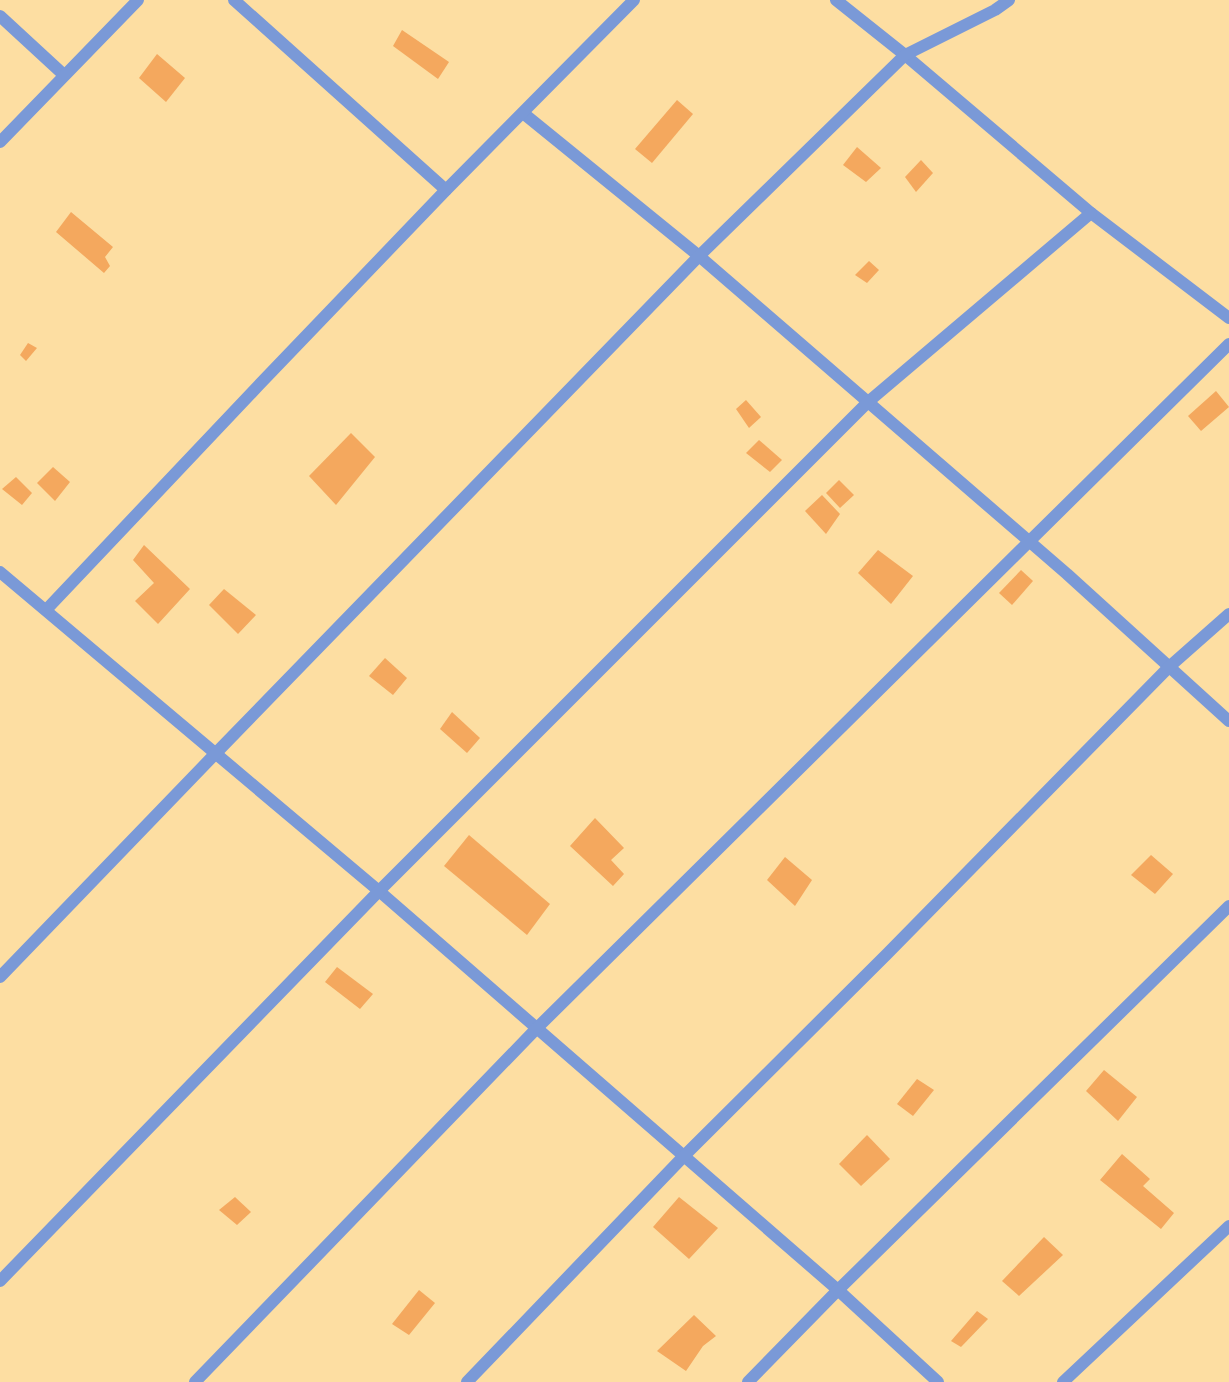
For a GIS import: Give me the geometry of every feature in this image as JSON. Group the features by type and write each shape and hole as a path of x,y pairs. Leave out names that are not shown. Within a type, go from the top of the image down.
{"street":[{"path":"0,142 138,0"},
{"path":"234,0 446,190"},
{"path":"46,610 446,190 634,0"},
{"path":"836,0 906,55 1091,213 1229,318"},
{"path":"0,977 699,256 906,55 995,10 1009,0"},
{"path":"0,16 64,75"},
{"path":"523,113 699,256 1068,574 1229,721"},
{"path":"0,1281 379,891 868,402 1091,213"},
{"path":"195,1382 537,1028 1229,344"},
{"path":"0,573 379,891 838,1290 938,1382"},
{"path":"467,1382 684,1156 887,954 1169,667 1229,614"},
{"path":"748,1382 838,1290 1229,906"},
{"path":"1063,1382 1229,1226"}],"building":[{"path":"402,30 449,62 438,79 393,46"},
{"path":"157,54 185,78 166,102 139,78"},
{"path":"677,100 693,114 652,163 635,149"},
{"path":"857,147 881,168 866,182 843,165"},
{"path":"921,160 933,173 916,192 905,177"},
{"path":"71,212 113,247 105,257 110,266 104,273 56,232"},
{"path":"869,261 879,270 867,283 855,275"},
{"path":"28,343 37,348 26,361 20,355"},
{"path":"1216,391 1229,407 1201,431 1188,416"},
{"path":"746,400 761,417 749,428 736,409"},
{"path":"351,433 375,457 336,505 309,476"},
{"path":"759,440 782,460 770,472 746,453"},
{"path":"53,467 70,482 55,501 37,483"},
{"path":"16,477 32,493 22,505 2,489"},
{"path":"839,480 854,495 840,508 826,493"},
{"path":"822,495 840,514 826,534 805,511"},
{"path":"144,545 190,589 158,624 135,601 154,583 133,560"},
{"path":"878,550 913,576 891,604 858,573"},
{"path":"1021,570 1033,581 1012,605 999,593"},
{"path":"224,589 256,615 238,634 209,605"},
{"path":"385,658 407,678 393,695 369,676"},
{"path":"452,712 480,738 467,753 440,729"},
{"path":"595,818 624,848 611,860 624,874 613,886 570,846"},
{"path":"469,835 550,904 527,935 444,866"},
{"path":"1151,855 1173,874 1155,894 1131,875"},
{"path":"785,857 812,880 795,906 767,880"},
{"path":"337,967 373,994 360,1009 325,982"},
{"path":"1104,1070 1137,1097 1118,1121 1086,1091"},
{"path":"917,1079 934,1090 913,1116 897,1104"},
{"path":"867,1135 890,1159 861,1186 839,1164"},
{"path":"1122,1154 1150,1179 1143,1186 1174,1213 1161,1229 1100,1180"},
{"path":"235,1197 251,1212 237,1225 219,1210"},
{"path":"679,1197 718,1228 689,1259 653,1227"},
{"path":"1044,1237 1063,1255 1019,1296 1002,1281"},
{"path":"419,1290 435,1303 409,1335 392,1324"},
{"path":"977,1311 988,1319 961,1347 951,1341"},
{"path":"694,1315 716,1336 703,1346 686,1371 657,1351"}]}
